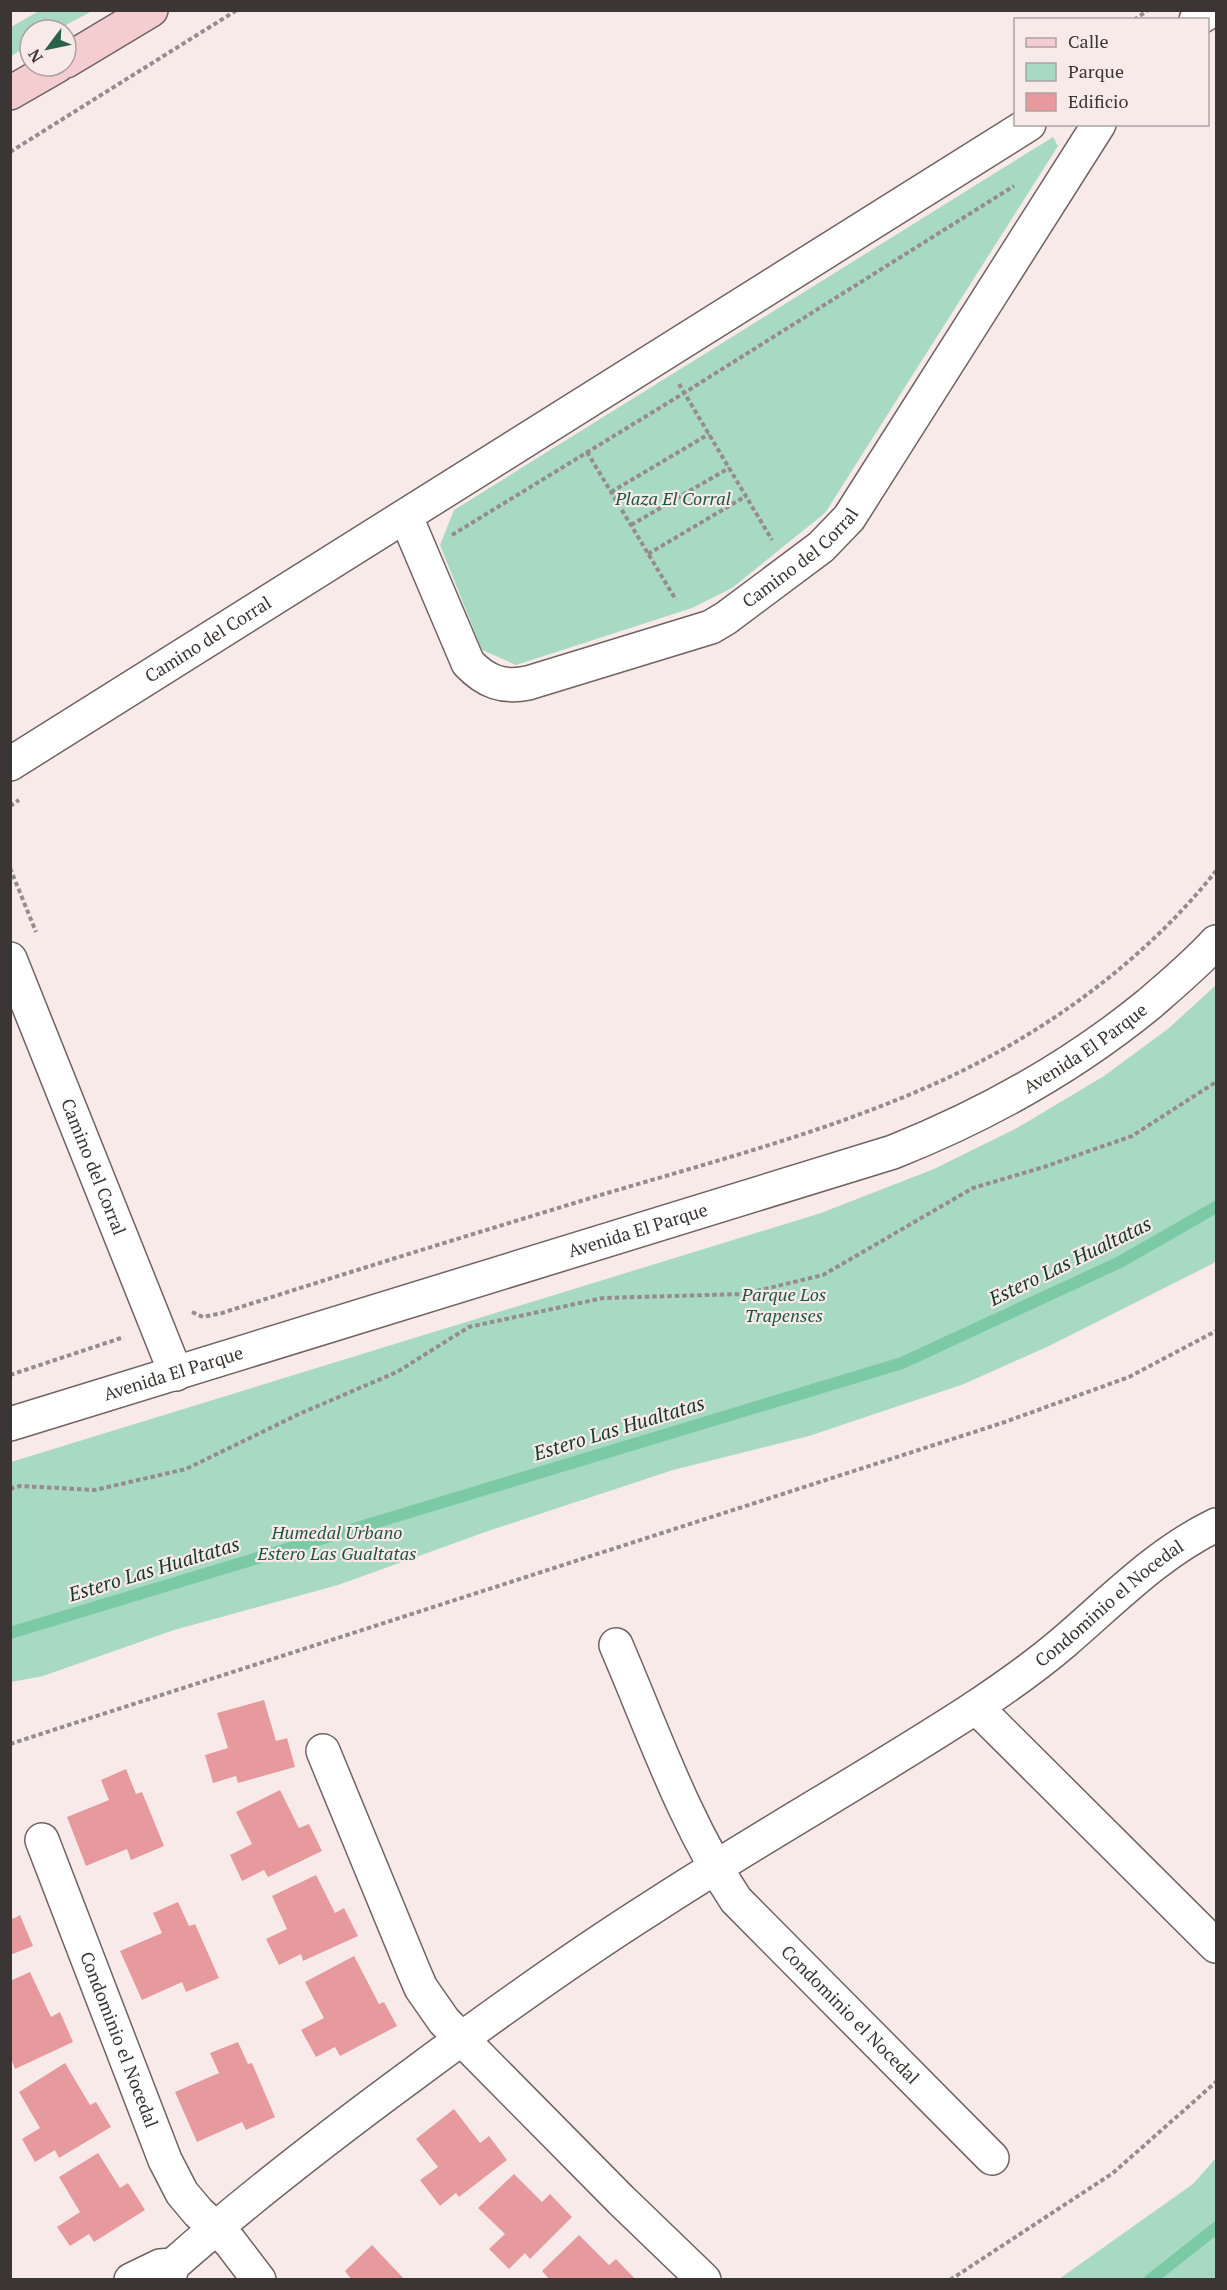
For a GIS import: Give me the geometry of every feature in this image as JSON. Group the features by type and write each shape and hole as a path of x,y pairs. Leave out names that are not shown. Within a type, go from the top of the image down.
{"main road":[{"path":"78,53 151,10"},
{"path":"10,93 36,78"}],"street":[{"path":"1199,18 1212,10"},
{"name":"Camino del Corral","path":"10,764 1026,126"},
{"name":"Camino del Corral","path":"406,517 468,663 478,673 502,685 515,686 528,683 695,633 726,618 836,534 849,518 1098,126"},
{"name":"Avenida El Parque","path":"10,1424 893,1152 938,1134 1034,1085 1080,1056 1161,994 1216,942"},
{"name":"Camino del Corral","path":"10,959 176,1374"},
{"name":"Condominio el Nocedal","path":"131,2280 160,2266 171,2272 215,2228 272,2180 462,2038 586,1950 714,1868 976,1707 1020,1677 1169,1552 1191,1537 1216,1525"},
{"name":"Condominio el Nocedal","path":"616,1645 692,1823 714,1868 736,1900 764,1931 992,2158"},
{"path":"976,1707 1216,1946"},
{"path":"323,1751 421,1988 444,2021 621,2200 704,2280"},
{"name":"Condominio el Nocedal","path":"42,1840 165,2160 182,2193 198,2212 230,2242 259,2280"}],"path":[{"path":"10,152 237,10"},
{"path":"421,554 1018,184"},
{"path":"684,393 790,570"},
{"path":"611,492 709,435"},
{"path":"587,452 695,633"},
{"path":"631,525 729,468"},
{"path":"648,554 746,496"},
{"path":"10,806 28,793"},
{"path":"186,1309 203,1317 222,1313 370,1265 822,1129 925,1088 991,1056 1098,985 1160,933 1216,871"},
{"path":"10,1489 20,1486 95,1490 186,1469 299,1414 397,1372 470,1327 603,1298 744,1294 823,1275 973,1188 1044,1167 1132,1136 1216,1082"},
{"path":"10,1375 115,1341 154,1321"},
{"path":"10,1744 1002,1423 1129,1377 1216,1331"},
{"path":"950,2280 1113,2173 1216,2082"}],"green space":[{"path":"39,11 92,11 78,19 27,18"},
{"path":"18,23 18,52 11,56 11,27"},
{"name":"Plaza El Corral","path":"1053,137 1058,146 825,513 732,588 692,608 516,665 482,650 440,545 454,510"},
{"name":"Parque Los Trapenses","path":"1216,985 1216,1261 1212,1264 1049,1346 964,1384 809,1436 673,1470 491,1530 338,1585 174,1630 43,1676 11,1682 11,1462 821,1213 934,1169 1017,1128 1104,1076 1169,1028"},
{"path":"1216,2158 1216,2279 1059,2279 1193,2184"}],"building":[{"path":"264,1700 276,1741 287,1738 295,1767 238,1783 236,1776 213,1783 205,1755 228,1748 217,1713"},
{"path":"126,1769 136,1794 142,1792 164,1846 131,1860 127,1849 86,1866 67,1817 109,1800 101,1780"},
{"path":"280,1790 299,1828 309,1824 322,1851 268,1877 264,1870 242,1881 230,1855 252,1844 236,1812"},
{"path":"316,1875 335,1913 344,1908 358,1936 303,1961 301,1954 279,1965 266,1939 287,1929 272,1896"},
{"path":"178,1902 189,1926 195,1924 219,1978 186,1992 182,1982 142,2000 120,1951 162,1933 153,1913"},
{"path":"10,1913 13,1919 20,1915 33,1946 10,1955"},
{"path":"354,1956 379,2004 384,2002 397,2026 340,2056 335,2047 316,2057 301,2030 324,2018 305,1982"},
{"path":"30,1972 51,2017 60,2012 73,2042 15,2069 12,2061 10,2062 10,1981"},
{"path":"238,2042 248,2064 252,2063 275,2117 246,2130 242,2122 197,2142 175,2092 219,2073 210,2053"},
{"path":"65,2063 90,2105 96,2102 111,2127 59,2158 55,2150 35,2162 22,2139 40,2128 19,2092"},
{"path":"454,2109 480,2143 489,2136 507,2160 459,2197 456,2193 440,2206 420,2180 438,2167 416,2139"},
{"path":"98,2153 120,2188 128,2183 145,2210 94,2242 89,2234 70,2246 57,2227 80,2212 59,2177"},
{"path":"514,2174 542,2202 550,2194 572,2217 530,2259 525,2253 509,2269 489,2249 505,2234 478,2208"},
{"path":"579,2235 609,2265 616,2259 636,2280 550,2280 542,2271"},
{"path":"372,2245 405,2280 352,2280 345,2271"}],"waterway":[{"name":"Estero Las Hualtatas","path":"10,1633 902,1363 1120,1262 1216,1207"},
{"path":"1150,2280 1216,2228"}],"park label":[{"name":"Humedal Urbano Estero Las Gualtatas","path":"337,1543"}]}
